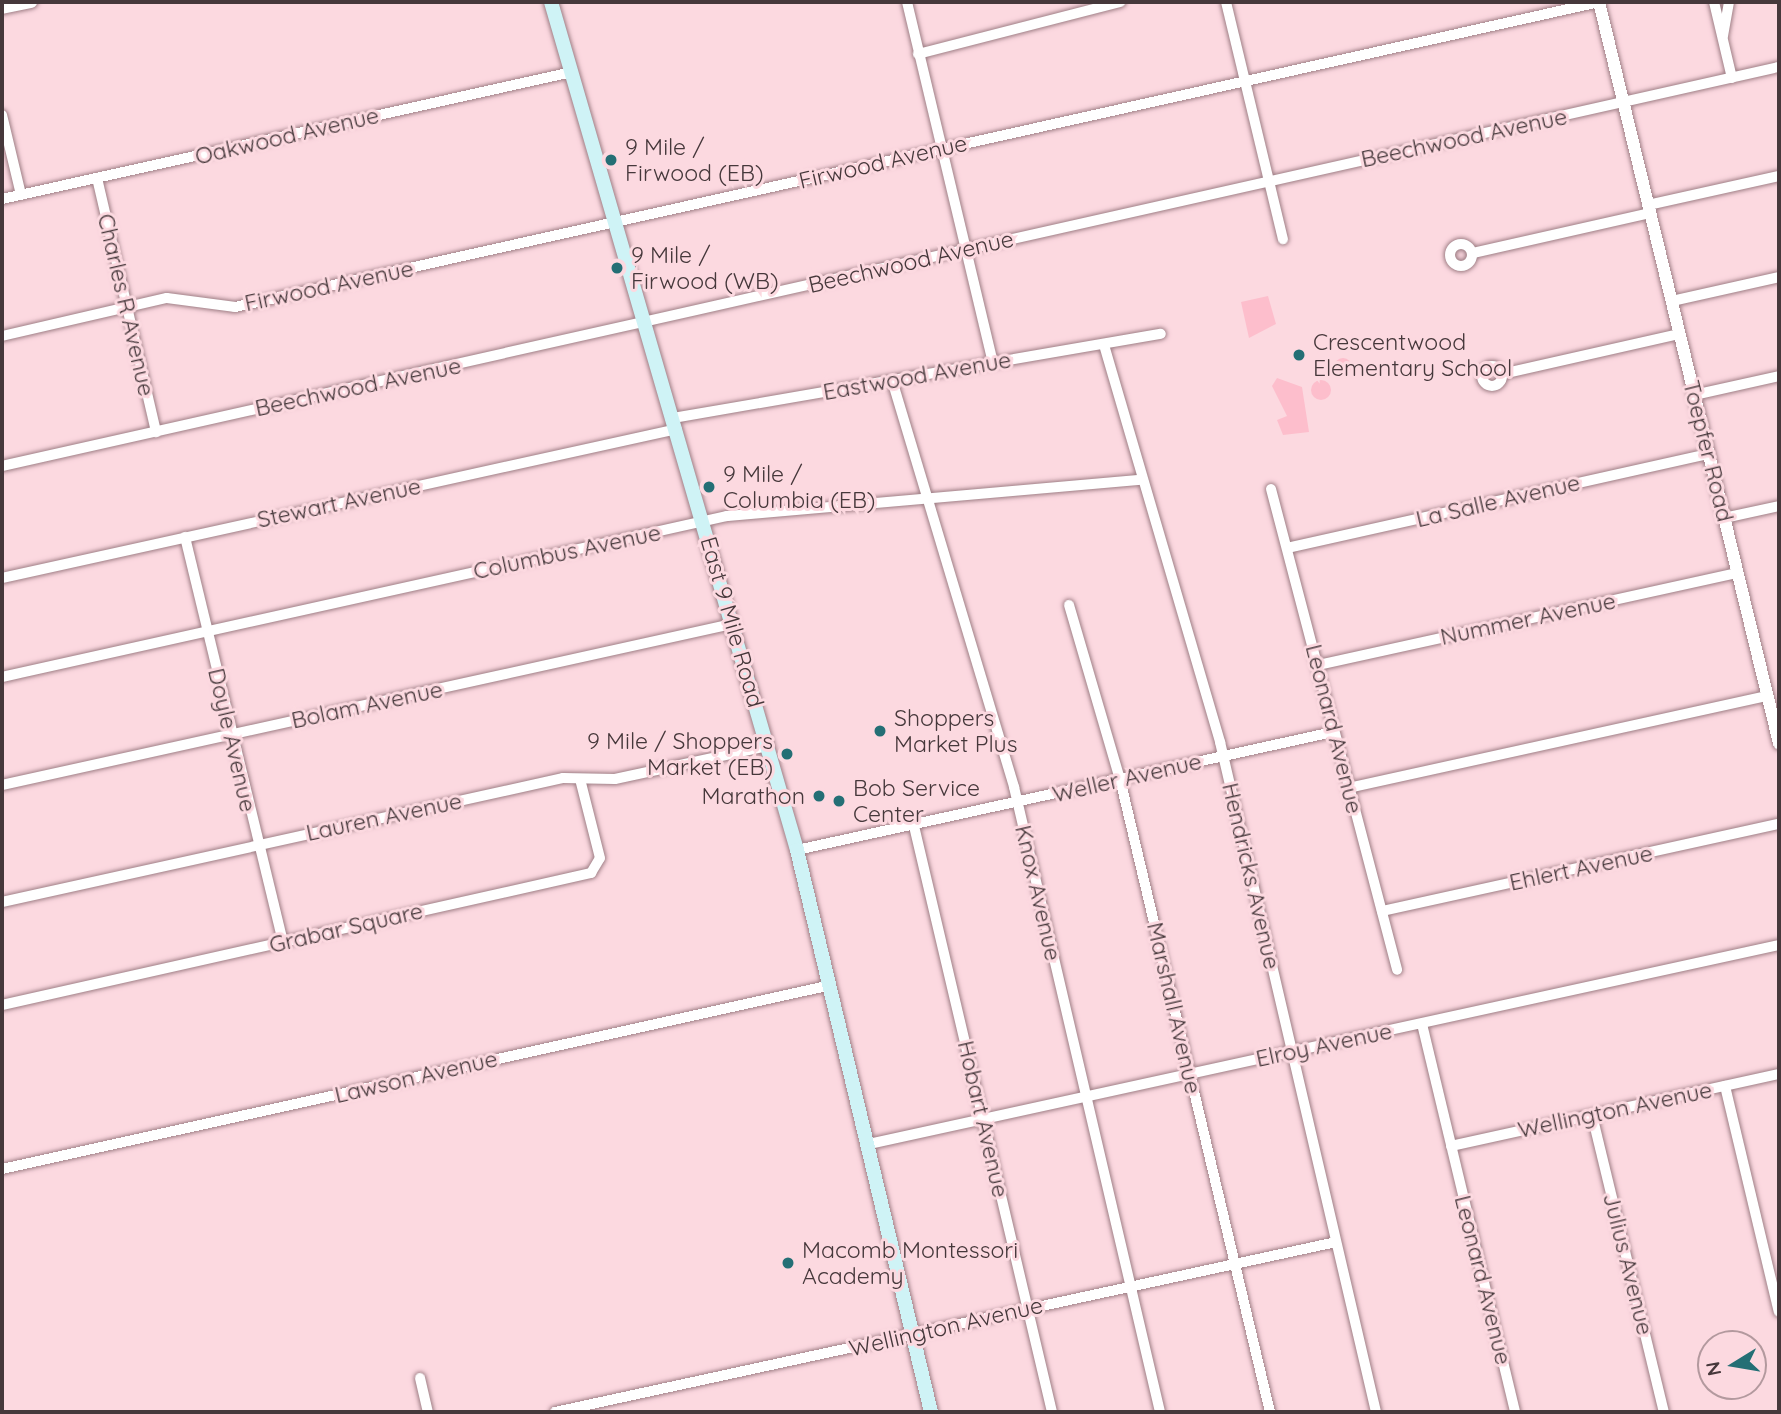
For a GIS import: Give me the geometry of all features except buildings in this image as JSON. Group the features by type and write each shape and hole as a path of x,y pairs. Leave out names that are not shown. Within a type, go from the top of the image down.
{"main road":[{"name":"East 9 Mile Road","path":"551,2 797,850 931,1412"}],"street":[{"path":"2,8 31,2"},
{"path":"907,2 974,297 993,363"},
{"path":"918,54 1120,2"},
{"path":"1226,2 1283,239"},
{"name":"Firwood Avenue","path":"2,335 174,298 235,307 1599,2"},
{"name":"Toepfer Road","path":"1599,2 1779,743"},
{"path":"1714,2 1732,78"},
{"path":"1722,36 1729,2"},
{"name":"Beechwood Avenue","path":"2,466 1779,67"},
{"name":"Oakwood Avenue","path":"2,199 572,72"},
{"path":"2,116 21,195"},
{"path":"1473,253 1779,176"},
{"name":"Charles R Avenue","path":"97,178 156,432"},
{"path":"1672,301 1779,277"},
{"name":"Eastwood Avenue","path":"675,424 892,380 1161,334"},
{"path":"1502,374 1680,334"},
{"name":"Hendricks Avenue","path":"1104,345 1223,757 1376,1412"},
{"path":"1694,395 1779,376"},
{"name":"Knox Avenue","path":"892,380 1017,802 1160,1412"},
{"name":"Stewart Avenue","path":"2,578 675,424"},
{"name":"La Salle Avenue","path":"1287,548 1709,454"},
{"name":"Columbus Avenue","path":"2,677 703,521 1142,480"},
{"name":"Leonard Avenue","path":"1271,489 1397,970"},
{"path":"1724,518 1779,506"},
{"name":"Doyle Avenue","path":"186,537 229,735 283,942"},
{"name":"Nummer Avenue","path":"1318,665 1737,573"},
{"name":"Marshall Avenue","path":"1069,605 1120,779 1270,1412"},
{"name":"Bolam Avenue","path":"2,785 733,624"},
{"path":"1348,788 1768,696"},
{"name":"Weller Avenue","path":"797,850 1333,732"},
{"name":"Lauren Avenue","path":"2,902 256,845 580,779 614,779 768,746"},
{"name":"Grabar Square","path":"2,1005 596,871 600,854 580,779"},
{"name":"Ehlert Avenue","path":"1382,911 1779,824"},
{"name":"Hobart Avenue","path":"914,826 1052,1412"},
{"name":"Elroy Avenue","path":"869,1144 1779,945"},
{"name":"Lawson Avenue","path":"2,1169 831,985"},
{"name":"Leonard Avenue","path":"1422,1024 1515,1412"},
{"name":"Wellington Avenue","path":"1451,1146 1779,1074"},
{"path":"1725,1086 1779,1312"},
{"name":"Julius Avenue","path":"1592,1115 1664,1412"},
{"name":"Wellington Avenue","path":"555,1412 1336,1242"},
{"path":"420,1378 428,1412"}],"shaded area":[{"path":"1268,296 1276,324 1249,338 1241,302"},
{"path":"1343,358 1349,361 1352,367 1349,373 1343,376 1337,373 1334,367 1337,361"},
{"path":"1277,378 1302,387 1309,432 1283,435 1277,420 1287,416 1272,386"},
{"path":"1321,380 1328,383 1331,390 1328,397 1321,400 1314,397 1311,390 1314,383"}],"place":[{"name":"9 Mile / Firwood (EB)","path":"611,160"},
{"name":"9 Mile / Firwood (WB)","path":"617,268"},
{"name":"Crescentwood Elementary School","path":"1299,355"},
{"name":"9 Mile / Columbia (EB)","path":"709,487"},
{"name":"Shoppers Market Plus","path":"880,731"},
{"name":"9 Mile / Shoppers Market (EB)","path":"787,754"},
{"name":"Marathon","path":"819,796"},
{"name":"Bob Service Center","path":"839,801"},
{"name":"Macomb Montessori Academy","path":"788,1263"}]}
